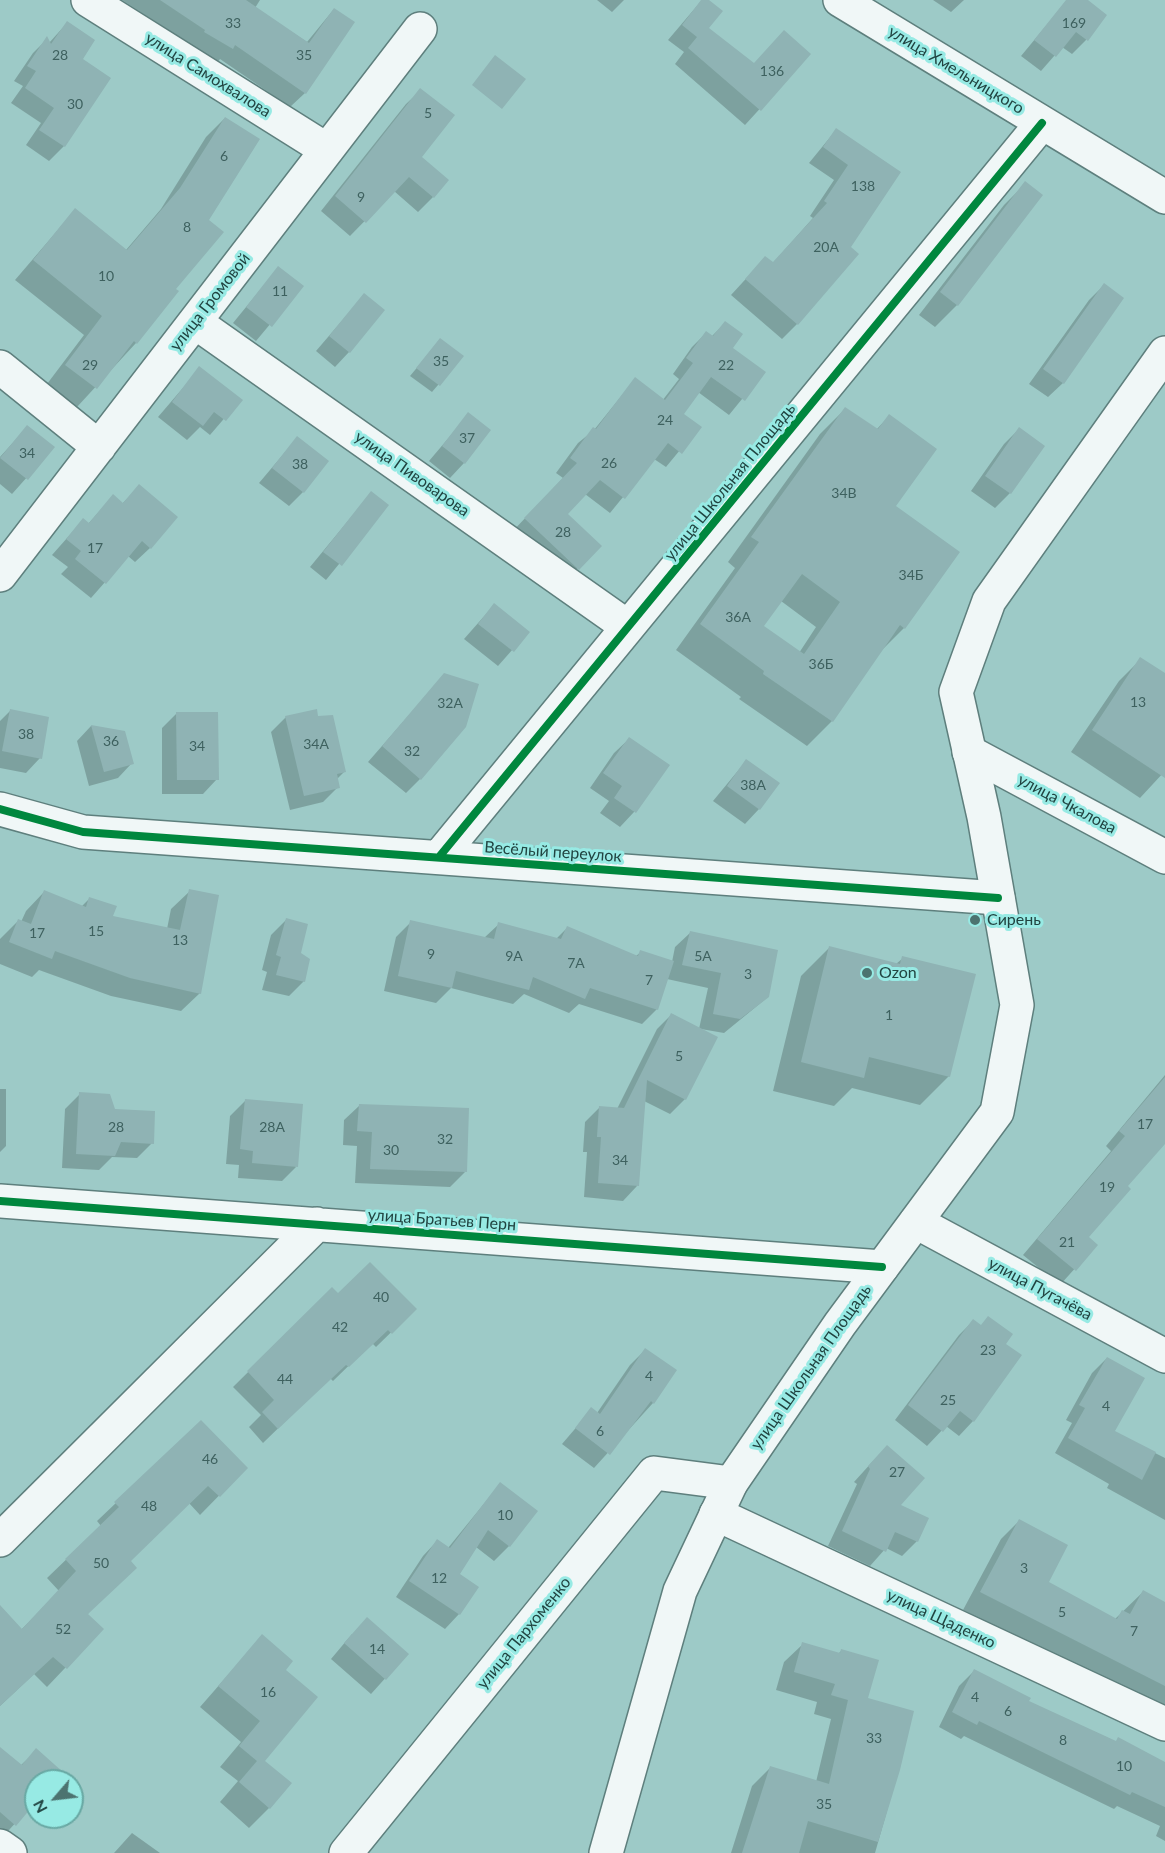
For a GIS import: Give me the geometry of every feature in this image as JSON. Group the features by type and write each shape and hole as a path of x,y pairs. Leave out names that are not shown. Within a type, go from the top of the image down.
{"street":[{"name":"улица Самохвалова","path":"88,0 327,150"},
{"name":"улица Хмельницкого","path":"840,0 1165,197"},
{"name":"улица Громовой","path":"0,575 420,29"},
{"name":"улица Школьная Площадь","path":"439,857 1042,123"},
{"name":"улица Пивоварова","path":"195,322 628,627"},
{"name":"улица Школьная Площадь","path":"606,1853 680,1591 731,1483 882,1267 997,1112 1017,1005 998,898 956,692 989,601 1165,353"},
{"path":"0,367 99,447"},
{"name":"улица Чкалова","path":"969,752 1165,857"},
{"name":"Весёлый переулок","path":"0,809 83,832 998,898"},
{"name":"улица Братьев Перн","path":"0,1201 882,1267"},
{"name":"улица Пугачёва","path":"916,1222 1165,1356"},
{"path":"0,1540 317,1224"},
{"name":"улица Пархоменко","path":"346,1853 654,1473 731,1483"},
{"name":"улица Щаденко","path":"716,1514 1165,1724"},
{"path":"0,1846 10,1853"}],"building":[{"path":"160,0 246,0 309,43 334,8 355,22 306,94 235,45 233,49 204,32 205,30"},
{"path":"701,0 709,0 723,11 709,28 754,63 784,30 811,54 761,111 688,48 697,37 682,25"},
{"path":"1066,0 1088,0 1107,15 1088,41 1076,32 1056,57 1034,40"},
{"path":"67,21 95,40 83,59 111,78 65,147 39,130 54,108 25,88 36,71 27,66 47,36 51,44"},
{"path":"495,55 526,79 502,109 472,85"},
{"path":"420,88 455,115 422,157 449,180 434,198 409,177 366,223 335,196"},
{"path":"225,117 260,139 209,220 224,232 176,289 179,291 137,344 134,341 97,389 65,365 102,316 33,260 75,208 127,250 180,188"},
{"path":"836,128 901,172 851,247 859,254 798,325 745,279 765,256 773,262 827,203 824,201 848,165 823,147"},
{"path":"1025,181 1043,195 958,306 940,292"},
{"path":"278,266 304,286 272,327 246,307"},
{"path":"1104,283 1124,298 1064,384 1043,369"},
{"path":"364,293 385,310 350,353 329,336"},
{"path":"725,321 743,334 733,348 766,372 745,401 711,377 684,414 702,427 682,454 668,443 625,499 600,480 568,514 602,546 579,570 524,518 577,463 570,458 593,427 596,429 635,377 665,400 693,363 686,358 706,331 713,336"},
{"path":"440,338 464,356 440,386 416,368"},
{"path":"199,366 243,400 226,421 214,412 203,426 172,402"},
{"path":"845,407 878,429 889,414 937,449 896,506 960,552 905,629 900,625 833,722 763,674 764,671 700,624 759,542 751,537","holes":["802,574 840,602 804,654 764,626"]},
{"path":"468,412 491,430 465,464 442,446"},
{"path":"27,425 55,447 28,480 0,458"},
{"path":"1019,427 1045,446 1011,494 985,476"},
{"path":"297,436 329,461 304,493 272,468"},
{"path":"139,484 178,517 151,549 142,541 106,584 75,559 81,551 66,539 83,518 89,523 113,494 123,503"},
{"path":"371,491 389,505 342,566 323,552"},
{"path":"494,603 530,632 514,652 478,624"},
{"path":"1140,657 1165,673 1165,778 1092,730"},
{"path":"444,673 479,684 466,727 421,780 382,746"},
{"path":"10,709 49,717 42,759 2,751"},
{"path":"317,709 318,716 333,715 346,772 337,774 340,788 304,796 285,716"},
{"path":"176,712 218,712 219,780 177,780"},
{"path":"91,725 125,731 134,764 104,772"},
{"path":"629,737 670,765 636,813 614,798 622,786 603,773"},
{"path":"746,759 780,783 760,810 727,786"},
{"path":"189,889 219,895 201,994 130,978 55,951 52,959 9,942 18,919 31,924 44,890 86,907 89,897 117,906 113,916 180,930"},
{"path":"286,918 308,924 301,953 310,959 305,982 276,975 281,957 276,955"},
{"path":"410,920 494,939 498,922 561,939 567,926 638,956 640,950 674,961 658,1010 590,988 585,999 533,977 529,990 456,971 452,988 398,976"},
{"path":"690,931 778,950 769,997 740,1019 713,1014 721,973 682,965"},
{"path":"829,946 900,964 902,956 976,974 950,1077 869,1057 864,1078 801,1062"},
{"path":"671,1013 718,1037 686,1100 647,1080 639,1186 598,1183 601,1137 597,1137 599,1106 624,1108"},
{"path":"1165,1077 1165,1144 1128,1186 1131,1189 1089,1237 1098,1245 1076,1271 1037,1239 1125,1136 1119,1131"},
{"path":"79,1092 110,1094 115,1109 155,1111 154,1144 121,1142 115,1156 76,1154"},
{"path":"245,1099 303,1104 298,1167 252,1163 253,1151 240,1149"},
{"path":"359,1104 469,1108 467,1172 370,1169 372,1132 357,1131"},
{"path":"370,1262 417,1309 392,1334 388,1330 349,1367 346,1365 278,1429 262,1412 274,1400 247,1371 332,1287 338,1293"},
{"path":"988,1316 1013,1334 1006,1344 1022,1355 974,1422 960,1411 943,1432 908,1405 973,1319 981,1325"},
{"path":"645,1348 677,1370 654,1404 651,1401 610,1455 575,1428 591,1407 600,1414"},
{"path":"1107,1357 1145,1378 1115,1431 1156,1452 1142,1480 1068,1438 1085,1408 1079,1405"},
{"path":"201,1420 248,1468 220,1497 208,1486 131,1561 137,1568 88,1614 104,1629 67,1669 53,1657 0,1706 0,1605 22,1629 76,1571 65,1559 119,1507 114,1502"},
{"path":"887,1445 925,1478 901,1505 929,1518 918,1542 895,1532 886,1552 842,1531 870,1469 868,1466"},
{"path":"500,1482 538,1511 510,1547 488,1530 460,1574 479,1587 460,1615 409,1581 437,1539 450,1548"},
{"path":"1019,1519 1068,1545 1049,1582 1117,1619 1122,1610 1130,1614 1143,1590 1165,1602 1165,1686 980,1592"},
{"path":"367,1617 409,1654 386,1680 344,1643"},
{"path":"262,1634 293,1661 286,1670 318,1697 265,1761 292,1783 270,1809 239,1782 257,1761 239,1746 260,1721 218,1686"},
{"path":"802,1642 840,1653 841,1649 879,1660 868,1698 914,1711 900,1770 878,1842 808,1821 799,1853 742,1853 770,1766 829,1784 848,1700 831,1695 835,1684 794,1672"},
{"path":"974,1669 1031,1698 1029,1701 1116,1741 1118,1737 1165,1762 1165,1807 1132,1792 1130,1795 979,1721 977,1725 952,1712"},
{"path":"0,1747 22,1765 36,1748 60,1769 24,1769 24,1816 16,1826 0,1812"}],"cycle path":[{"path":"439,857 1042,123"},
{"path":"0,809 83,832 998,898"},
{"path":"0,1201 882,1267"}],"place":[{"name":"Сирень","path":"975,920"},
{"name":"Ozon","path":"867,973"}]}
